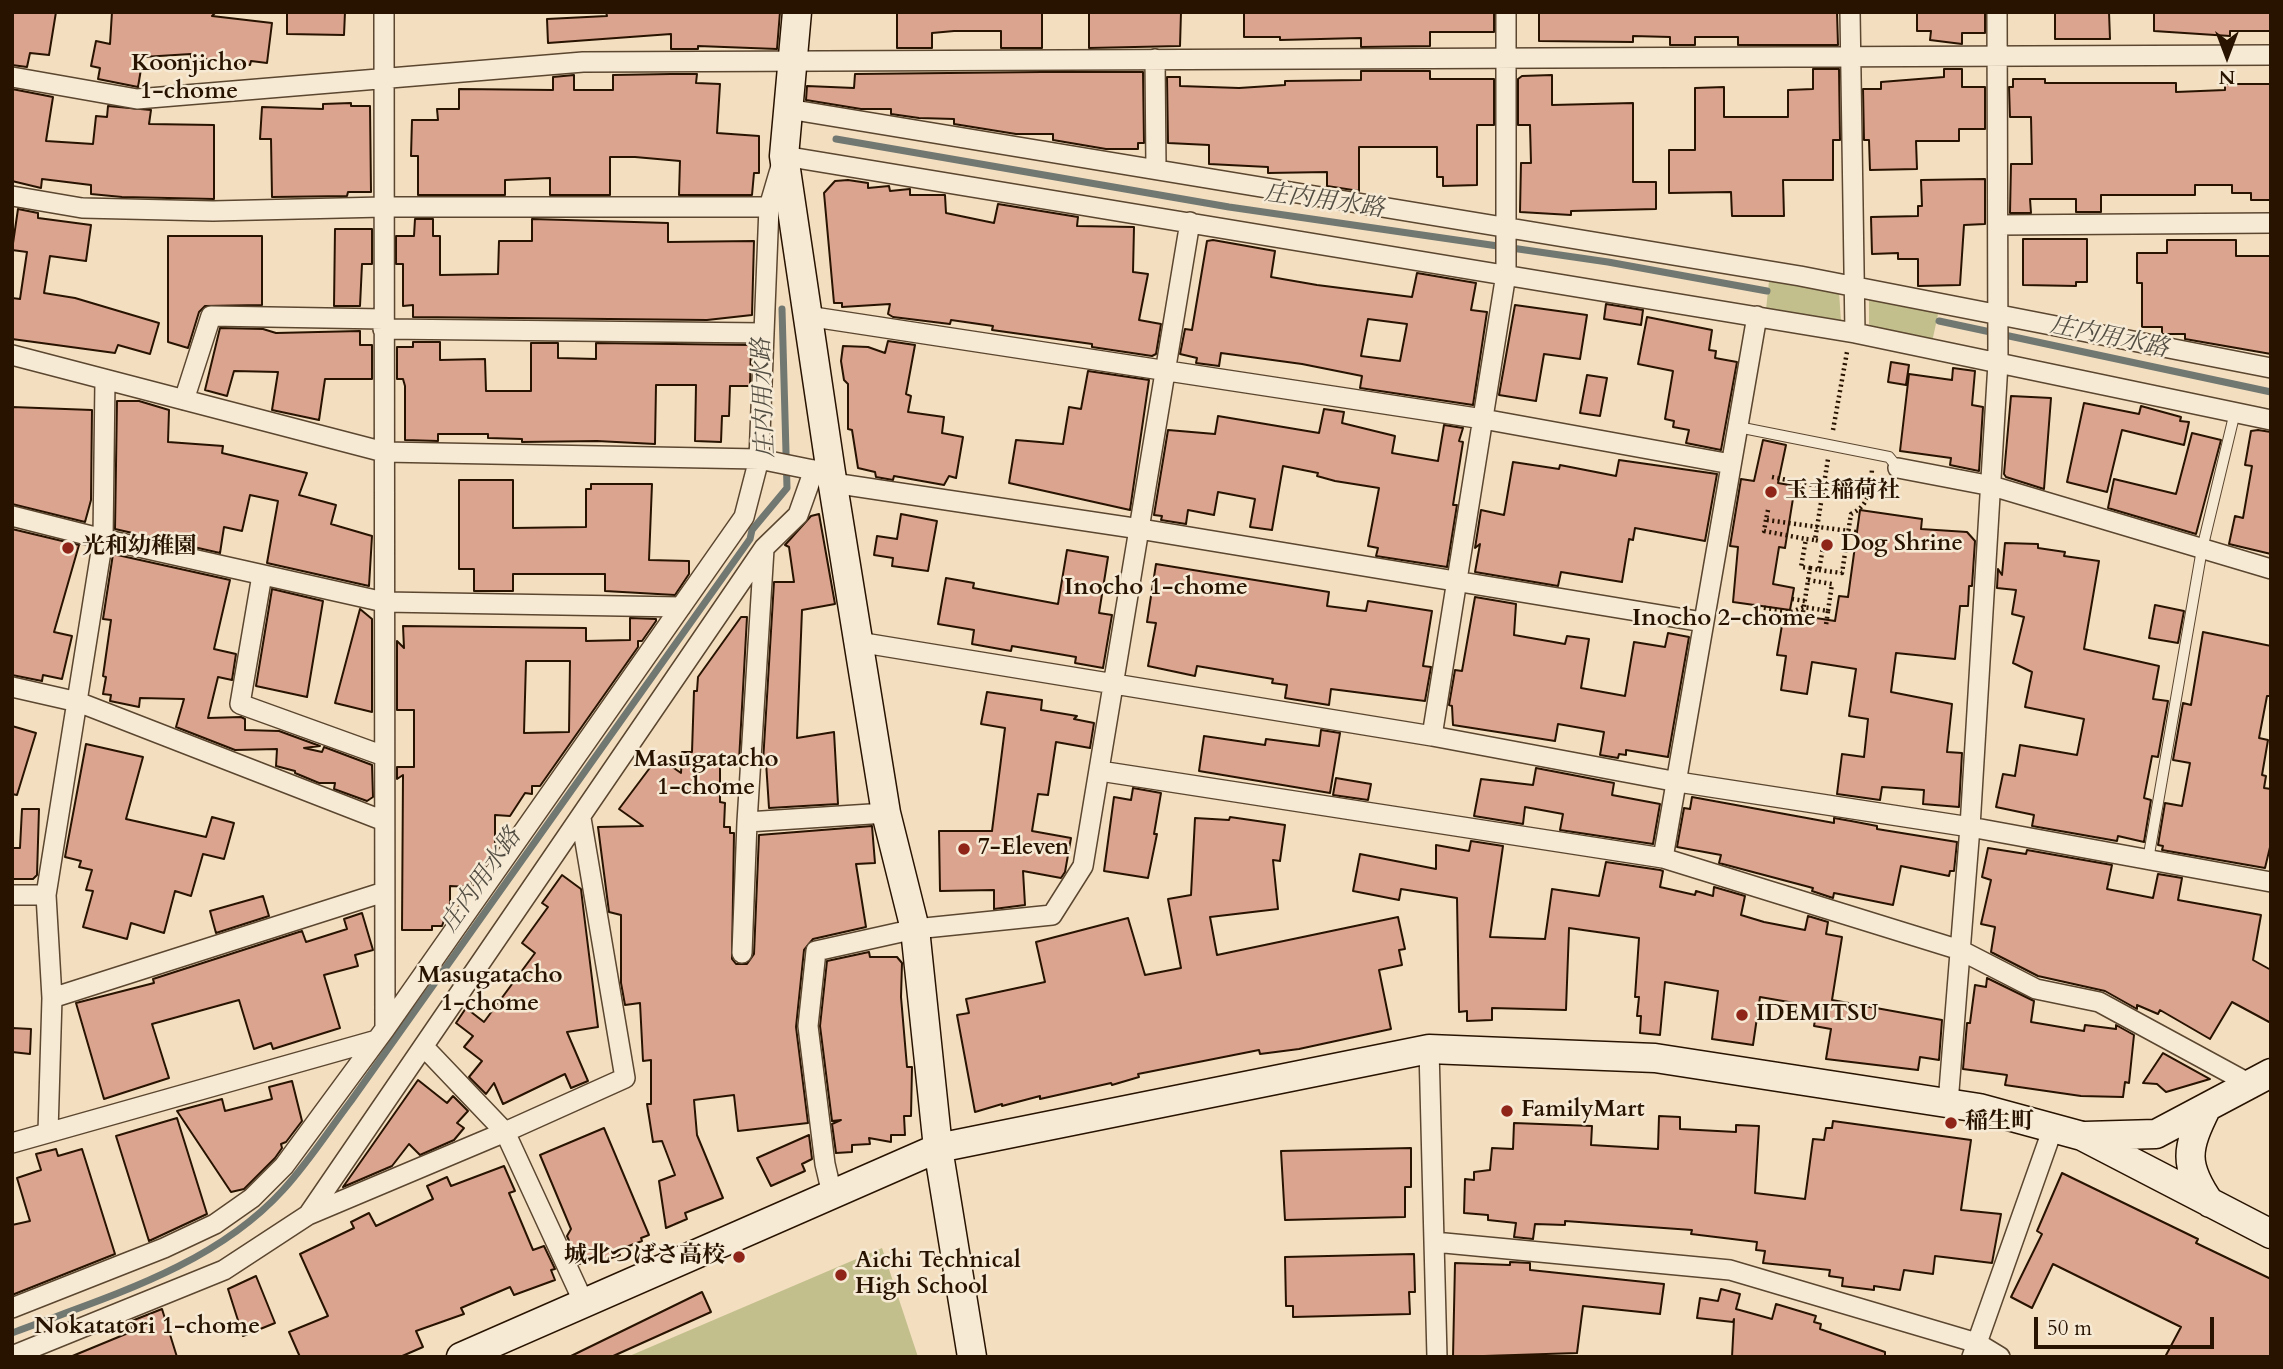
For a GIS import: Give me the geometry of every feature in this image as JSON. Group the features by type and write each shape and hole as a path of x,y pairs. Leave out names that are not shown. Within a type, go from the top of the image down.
{"street":[{"path":"381,1035 384,892 384,12"},
{"path":"12,1308 164,1248 215,1224 243,1204 284,1166 381,1035 744,517 768,461 764,333 769,207 784,156 797,12"},
{"path":"1432,736 1506,274 1506,12"},
{"path":"1850,12 1854,286 1851,339"},
{"path":"1948,1103 1970,827 1998,363 2000,315 1997,12"},
{"path":"12,77 137,99 384,76 583,62 2271,55"},
{"path":"1155,58 1156,168"},
{"path":"788,108 1854,286 2271,368"},
{"path":"784,156 1757,316 1851,339 1998,363 2271,420"},
{"path":"784,156 807,316 821,474 858,642 886,813 915,929 938,1147 972,1357"},
{"path":"12,196 82,208 213,211 383,207 769,207"},
{"path":"832,1194 825,1164 808,1026 816,951 915,929 1052,915 1083,866 1190,222"},
{"path":"1999,225 2271,223"},
{"path":"184,400 211,316 383,324 764,333"},
{"path":"807,316 1483,419 1731,464"},
{"path":"1663,858 1757,316"},
{"path":"12,355 384,452 768,461 821,474 1140,529 1703,622"},
{"path":"48,1132 52,998 46,895 103,539 105,380"},
{"path":"1898,468 1992,486 2271,569"},
{"path":"308,1215 764,548 798,515 821,474"},
{"path":"12,516 384,602 681,607"},
{"path":"742,953 747,822 764,548"},
{"path":"262,575 240,704 384,756"},
{"path":"858,642 1432,736 1678,782 1970,827 2271,882"},
{"path":"12,687 78,702 384,821"},
{"path":"1100,771 1663,858 1960,950 2036,989 2099,1002 2260,1079"},
{"path":"747,822 886,813"},
{"path":"12,1356 224,1270 308,1215 625,1078 581,818"},
{"path":"52,998 384,892"},
{"path":"12,895 46,895"},
{"path":"12,1143 381,1035"},
{"path":"424,1047 505,1132 584,1303"},
{"path":"1429,1049 1437,1357"},
{"path":"461,1357 938,1147 1429,1049 1656,1058 1948,1103 2082,1136 2271,1234"},
{"path":"2082,1136 2156,1134 2260,1079"},
{"path":"2207,1107 2192,1136 2189,1153 2195,1181 2210,1203"},
{"path":"1975,1350 2053,1128"},
{"path":"1434,1242 1730,1270 2000,1357"}],"lane":[{"path":"2148,860 2202,549 2235,412"},
{"path":"1738,427 1889,457 1898,468"}],"path":[{"path":"1815,540 1851,339"},
{"path":"1806,539 1801,567 1842,573 1851,514 1860,509 1868,499 1873,460"},
{"path":"1772,477 1843,491"},
{"path":"1768,510 1764,531 1824,542 1819,570"},
{"path":"1766,520 1856,532"},
{"path":"1804,607 1810,568"},
{"path":"1808,580 1832,584 1826,625"},
{"path":"1792,599 1804,607 1828,611"},
{"path":"1753,606 1791,612 1804,607"}],"shaded area":[{"path":"1769,281 1839,292 1841,321 1766,310"},
{"path":"1869,295 1939,310 1932,342 1874,330 1869,324"},
{"path":"882,1248 918,1357 627,1357"}],"building":[{"path":"12,12 56,12 49,55 30,53 27,67 12,65"},
{"path":"112,12 216,12 212,16 272,23 267,63 251,61 250,65 191,57 191,54 143,57 138,87 98,79 100,68 91,66 96,41 110,44"},
{"path":"287,12 345,12 344,35 287,34"},
{"path":"606,12 780,12 777,49 698,46 698,49 671,49 671,34 548,43 547,19 607,16"},
{"path":"897,12 1042,12 1042,48 1001,48 1001,31 954,31 932,33 932,48 897,48"},
{"path":"1089,12 1181,12 1180,46 1089,48"},
{"path":"1244,12 1494,12 1494,32 1430,32 1430,46 1361,47 1361,38 1280,40 1280,37 1244,37"},
{"path":"1539,12 1837,12 1838,45 1738,45 1738,37 1695,37 1695,45 1670,45 1670,37 1633,36 1633,42 1539,41"},
{"path":"1917,12 1985,12 1985,33 1962,33 1962,44 1930,40 1931,31 1917,31"},
{"path":"2055,12 2109,12 2110,39 2055,39"},
{"path":"2154,12 2271,12 2271,31 2230,31 2230,36 2154,31"},
{"path":"1813,69 1839,69 1840,140 1833,140 1833,180 1783,180 1784,216 1732,216 1731,192 1669,193 1669,150 1695,150 1695,88 1724,87 1724,117 1788,117 1788,90 1813,89"},
{"path":"1944,69 1962,69 1962,87 1985,87 1985,129 1959,129 1959,141 1916,141 1917,169 1870,170 1869,140 1864,140 1863,89 1881,89 1881,82 1944,77"},
{"path":"1361,71 1430,71 1430,79 1494,79 1494,125 1477,125 1477,185 1443,186 1443,177 1437,177 1437,147 1359,147 1359,191 1327,186 1327,172 1268,173 1268,167 1209,164 1209,145 1168,143 1167,77 1180,77 1180,86 1239,88 1285,85 1285,81 1361,80"},
{"path":"1143,72 1144,143 1138,143 1138,149 1106,149 1053,140 1053,134 1016,134 954,124 954,119 919,118 891,114 891,109 861,109 806,100 807,86 854,88 855,74"},
{"path":"697,74 696,83 720,84 717,133 759,136 759,173 754,173 752,195 679,195 680,161 610,157 610,195 550,195 550,178 505,180 505,195 418,195 418,156 411,156 412,120 438,120 437,109 459,109 459,89 553,90 553,77 574,75 574,90 613,90 613,75"},
{"path":"1552,75 1552,105 1633,103 1633,182 1656,182 1656,209 1571,211 1571,215 1520,212 1521,163 1531,163 1530,125 1518,125 1518,79 1522,76"},
{"path":"2013,79 2045,79 2045,83 2176,83 2176,92 2225,90 2225,84 2271,84 2271,200 2251,200 2251,193 2232,193 2232,185 2195,185 2195,195 2101,195 2101,212 2076,212 2076,199 2030,199 2031,213 2010,213 2011,164 2032,164 2031,117 2010,117 2009,87 2013,87"},
{"path":"12,89 53,97 46,141 93,144 96,116 107,117 108,106 151,110 149,124 214,125 214,199 122,197 91,194 91,185 42,179 41,188 12,181"},
{"path":"351,103 351,106 370,106 371,192 348,192 347,196 272,197 271,139 260,139 262,107 323,109 323,104"},
{"path":"1985,179 1985,224 1964,225 1960,285 1918,286 1918,259 1898,259 1898,253 1872,254 1871,217 1918,216 1918,206 1922,206 1921,180"},
{"path":"835,181 868,183 868,188 889,186 890,191 910,189 910,195 945,195 946,213 994,223 998,204 1078,217 1077,226 1134,227 1133,272 1148,274 1139,320 1161,324 1156,354 1152,356 1092,347 1092,344 992,330 993,326 951,320 950,324 893,317 888,314 890,304 842,307 842,303 834,303 824,193"},
{"path":"18,209 38,213 38,218 91,225 86,261 50,256 44,293 75,298 159,323 150,354 118,345 115,353 12,339 12,298 20,299 27,252 12,250"},
{"path":"415,219 433,219 433,236 440,236 440,275 498,274 499,241 532,241 532,219 668,223 668,242 754,241 752,315 707,320 413,317 413,305 403,306 403,264 396,264 396,236 414,236"},
{"path":"335,229 372,229 372,264 362,264 360,306 334,306"},
{"path":"168,236 262,236 262,305 205,306 199,312 188,348 168,342"},
{"path":"2023,239 2087,239 2087,282 2076,282 2076,286 2023,285"},
{"path":"2167,240 2236,240 2236,256 2271,256 2271,354 2185,339 2185,334 2162,334 2162,327 2142,327 2142,283 2137,283 2137,253 2167,253"},
{"path":"1207,241 1275,251 1271,277 1317,285 1412,297 1417,273 1476,283 1471,310 1487,312 1473,405 1360,388 1362,376 1302,364 1221,353 1219,366 1196,363 1197,358 1180,354 1185,329 1192,330","holes":["1368,319 1407,324 1400,361 1361,356"]},
{"path":"1606,304 1643,310 1641,325 1604,319"},
{"path":"1515,305 1587,315 1580,359 1544,354 1536,401 1499,395"},
{"path":"1647,317 1712,330 1709,350 1716,351 1715,358 1737,362 1721,450 1686,443 1689,430 1673,427 1674,421 1665,419 1673,371 1638,364"},
{"path":"220,328 263,329 276,333 360,331 360,345 372,345 372,379 325,379 319,420 272,410 278,372 234,371 227,396 205,390"},
{"path":"888,341 915,345 906,394 911,396 908,412 944,417 942,433 963,437 956,478 949,476 944,485 894,476 893,480 876,477 875,472 858,468 852,430 848,429 848,384 844,380 841,361 843,346 868,347 885,353"},
{"path":"413,342 440,342 440,360 485,359 486,391 531,391 531,343 558,343 558,358 596,359 596,343 751,345 750,386 730,386 729,416 722,416 721,442 695,441 696,385 656,385 655,444 597,441 522,442 522,439 488,438 488,434 438,434 438,441 405,440 405,386 403,379 397,379 397,347 413,347"},
{"path":"1891,362 1909,365 1906,385 1888,382"},
{"path":"1953,368 1975,371 1972,405 1983,407 1979,471 1950,465 1951,458 1900,451 1909,374 1952,380"},
{"path":"1088,371 1149,380 1130,510 1009,483 1016,440 1063,444 1069,407 1081,409"},
{"path":"1587,375 1607,378 1600,416 1580,413"},
{"path":"2011,396 2051,398 2044,489 2006,477 2004,474"},
{"path":"117,401 139,401 169,410 168,442 223,446 222,453 307,473 299,495 336,505 331,524 372,536 369,586 267,563 278,501 250,495 242,531 224,527 220,553 115,529"},
{"path":"2084,403 2139,414 2141,406 2181,417 2180,421 2189,422 2184,445 2122,430 2107,492 2067,482"},
{"path":"12,407 92,410 91,500 85,522 12,504"},
{"path":"1324,409 1344,412 1342,423 1395,436 1392,453 1438,461 1444,425 1463,428 1459,441 1463,442 1453,505 1457,505 1447,567 1376,556 1378,548 1368,546 1379,488 1335,481 1317,476 1318,473 1283,466 1272,530 1250,527 1255,499 1218,492 1214,515 1188,510 1186,524 1161,520 1162,516 1154,515 1168,430 1215,434 1218,416 1319,433"},
{"path":"2251,431 2271,432 2271,554 2229,544 2235,516 2243,518 2252,466 2245,465"},
{"path":"2192,433 2221,440 2196,534 2108,508 2114,479 2176,494"},
{"path":"1763,440 1786,445 1778,483 1795,486 1785,548 1779,547 1773,584 1794,588 1790,610 1733,602 1738,547 1730,546 1741,479 1754,481"},
{"path":"1619,460 1717,474 1705,541 1635,528 1633,540 1629,539 1622,582 1561,572 1558,586 1475,572 1480,544 1475,548 1481,510 1504,515 1513,462 1559,469 1560,465 1616,476"},
{"path":"459,480 513,480 513,528 586,527 586,489 591,489 591,484 652,484 649,560 689,561 689,574 675,595 605,591 605,574 513,574 513,591 474,591 474,569 459,569"},
{"path":"1860,510 1922,519 1921,529 1967,532 1975,541 1972,586 1969,586 1968,606 1960,606 1955,659 1896,653 1891,692 1952,704 1947,752 1962,753 1959,807 1923,804 1924,790 1882,787 1880,800 1837,794 1842,754 1864,757 1868,719 1849,716 1856,669 1812,662 1807,694 1781,690 1786,656 1777,655 1784,613 1835,621 1839,596 1848,597"},
{"path":"819,514 835,604 802,610 797,738 834,732 838,804 769,808 766,762 763,762 774,582 794,582 789,547 785,545 811,516"},
{"path":"901,514 937,521 928,571 892,566 893,558 874,555 877,536 897,539"},
{"path":"12,529 79,545 54,632 72,636 62,679 43,675 42,681 12,675"},
{"path":"2005,543 2038,544 2038,548 2065,552 2064,556 2099,561 2084,649 2159,666 2153,699 2168,701 2158,757 2152,756 2144,798 2151,800 2144,842 2118,836 2117,841 2032,826 2034,815 1996,807 2003,774 2015,776 2020,745 2077,755 2084,719 2025,707 2032,672 2013,663 2024,617 2012,614 2016,590 1997,588 1998,569 2002,575"},
{"path":"1067,550 1108,557 1099,613 1112,615 1103,668 1075,663 1076,657 1012,646 1011,651 972,644 974,630 938,624 946,578 974,583 973,588 1058,604"},
{"path":"113,554 230,580 214,649 236,654 232,680 218,677 208,718 241,717 245,719 245,730 279,731 320,746 304,748 322,752 324,747 372,765 373,797 367,801 334,789 335,783 319,783 295,771 276,766 277,749 235,750 176,727 184,699 140,698 139,707 110,701 111,695 103,694 106,677 103,676 111,620 103,619"},
{"path":"1156,564 1329,592 1327,606 1366,611 1368,601 1432,611 1423,666 1431,667 1425,701 1331,689 1329,705 1285,698 1287,685 1272,683 1273,679 1197,666 1195,676 1148,666 1156,623 1147,622"},
{"path":"272,589 323,601 307,697 256,686"},
{"path":"1475,597 1516,604 1514,635 1565,644 1567,636 1589,639 1581,688 1625,696 1634,642 1665,647 1668,633 1689,637 1668,757 1626,750 1626,755 1619,754 1618,758 1600,755 1604,732 1558,724 1555,741 1453,725 1452,706 1449,705 1455,670 1462,671"},
{"path":"2155,605 2184,611 2178,643 2149,638"},
{"path":"360,609 372,619 372,712 335,703"},
{"path":"741,617 747,617 739,761 720,760 720,802 725,803 724,827 730,827 730,833 734,833 732,959 736,964 747,964 754,954 759,835 872,826 875,863 856,864 866,927 813,939 804,950 796,1027 808,1123 738,1131 734,1095 694,1100 697,1135 723,1198 685,1213 687,1219 666,1228 659,1181 675,1175 662,1141 653,1142 647,1104 651,1104 651,1060 643,1061 640,1003 625,1005 621,983 621,915 609,912 598,827 643,826 619,809 658,757 681,773 682,752 692,752 694,691 697,691 698,677"},
{"path":"630,618 656,619 642,641 638,641 638,647 540,786 532,786 532,794 525,793 510,816 495,815 495,851 480,873 472,873 470,887 450,886 450,912 447,912 442,926 432,926 432,930 402,930 403,775 397,779 397,767 414,767 414,710 397,710 397,641 404,648 403,626 586,628 586,641 630,640","holes":["526,661 570,661 569,732 524,733"]},
{"path":"2203,632 2271,646 2271,696 2267,696 2259,738 2268,740 2262,775 2266,776 2264,788 2271,789 2271,843 2265,868 2162,850 2163,846 2158,845 2165,803 2182,806 2190,763 2173,760 2183,703 2191,705"},
{"path":"987,692 1042,700 1041,710 1077,716 1074,719 1094,723 1090,748 1056,742 1048,795 1038,794 1032,831 1071,838 1065,872 1061,878 1023,871 1025,905 994,909 994,890 940,891 939,831 992,831 1005,728 981,724"},
{"path":"12,726 36,733 17,795 12,794"},
{"path":"1321,730 1340,733 1330,793 1199,771 1204,736 1265,745 1266,739 1319,746"},
{"path":"86,744 143,757 126,819 206,837 212,817 234,823 224,859 203,854 191,896 175,891 164,933 131,923 127,939 83,927 93,891 86,890 92,870 79,867 81,861 65,857"},
{"path":"1536,768 1614,783 1612,795 1660,804 1653,844 1560,830 1563,814 1525,807 1523,824 1474,816 1481,779 1533,785"},
{"path":"1336,778 1371,784 1368,800 1333,795"},
{"path":"1133,788 1161,793 1154,834 1157,834 1148,878 1104,871 1114,797 1131,800"},
{"path":"1692,797 1834,823 1834,818 1877,826 1877,829 1957,842 1954,871 1950,871 1949,876 1901,866 1893,905 1834,893 1833,898 1812,891 1813,888 1719,863 1721,855 1677,847 1684,808 1690,809"},
{"path":"22,809 39,809 37,875 33,879 12,879 12,848 20,848"},
{"path":"1230,817 1285,825 1280,861 1273,860 1278,909 1210,917 1217,955 1398,917 1405,949 1399,950 1402,965 1379,970 1391,1029 1299,1049 1260,1054 1259,1050 1138,1074 1139,1077 1112,1085 1111,1083 1040,1099 1040,1096 975,1112 957,1015 969,1013 966,999 1045,982 1036,942 1128,918 1145,975 1181,968 1168,899 1191,895 1195,818 1229,820"},
{"path":"1471,841 1503,846 1490,937 1545,939 1552,889 1599,896 1606,862 1660,870 1663,871 1660,887 1713,896 1714,887 1745,896 1741,915 1805,930 1808,916 1828,922 1826,934 1842,937 1832,1000 1942,1020 1939,1060 1920,1057 1918,1070 1826,1059 1831,1029 1814,1026 1815,1020 1803,1018 1806,1005 1760,997 1753,1045 1712,1039 1718,991 1665,982 1660,1035 1640,1033 1641,1016 1637,1016 1639,997 1635,997 1639,938 1569,928 1566,1010 1492,1008 1492,1020 1467,1021 1467,1011 1459,1012 1457,898 1401,889 1399,900 1353,891 1360,854 1436,869 1436,845 1469,851"},
{"path":"1988,848 2026,854 2027,850 2112,865 2107,889 2153,898 2158,874 2182,878 2178,900 2261,915 2253,960 2271,970 2271,1023 2232,1002 2210,1039 2160,1010 2158,1014 2137,1005 2137,1009 2105,991 2038,976 1991,952 1995,927 1981,924 1991,880 1982,877"},
{"path":"562,875 581,889 598,1027 567,1032 588,1081 571,1088 565,1074 503,1104 494,1083 486,1094 469,1077 482,1061 464,1047 473,1036 456,1023 466,1008 484,1022 535,953 522,943 548,907 542,903"},
{"path":"263,896 269,916 216,933 210,911"},
{"path":"362,913 373,950 355,955 358,966 324,975 340,1028 273,1049 271,1043 254,1049 239,1000 152,1024 169,1078 104,1099 76,1003 154,983 153,979 302,931 306,942 347,929 344,919"},
{"path":"869,952 870,957 897,957 902,963 901,997 907,1067 912,1067 911,1116 904,1116 905,1135 891,1135 891,1142 869,1138 870,1144 852,1145 852,1152 836,1153 832,1124 841,1120 832,1121 820,1026 827,961"},
{"path":"1987,978 2034,1001 2031,1022 2084,1031 2085,1025 2116,1029 2116,1025 2134,1035 2129,1083 2125,1082 2123,1097 2081,1096 2005,1085 2007,1075 1963,1069 1967,1023 1970,1023 1975,985 1986,987"},
{"path":"12,1028 31,1029 30,1054 12,1052"},
{"path":"2163,1053 2210,1079 2166,1092 2157,1084 2143,1083"},
{"path":"418,1080 447,1103 453,1096 468,1111 457,1123 464,1128 454,1140 420,1155 409,1144 392,1166 343,1187"},
{"path":"292,1081 302,1121 286,1142 281,1144 282,1148 275,1158 244,1189 231,1192 177,1111 222,1099 225,1111 272,1099 269,1087"},
{"path":"1659,1116 1680,1117 1680,1129 1736,1132 1736,1125 1759,1126 1755,1193 1805,1199 1813,1139 1824,1140 1826,1128 1832,1128 1833,1121 1971,1140 1961,1210 2001,1214 1992,1263 1935,1256 1933,1274 1904,1270 1900,1290 1874,1286 1874,1290 1842,1286 1843,1278 1829,1276 1830,1270 1763,1263 1765,1251 1756,1250 1757,1242 1691,1234 1692,1230 1565,1221 1565,1225 1535,1224 1533,1239 1514,1237 1516,1223 1488,1220 1488,1215 1464,1213 1465,1179 1474,1180 1474,1172 1490,1170 1492,1148 1513,1149 1514,1123 1592,1126 1591,1145 1658,1149"},
{"path":"177,1118 207,1214 149,1241 116,1136"},
{"path":"604,1128 649,1235 641,1238 642,1241 618,1250 620,1255 595,1264 593,1260 579,1264 567,1236 571,1229 540,1155"},
{"path":"809,1135 812,1159 802,1164 805,1171 771,1186 757,1158"},
{"path":"1411,1148 1411,1187 1405,1187 1405,1217 1285,1220 1281,1151"},
{"path":"56,1149 58,1156 82,1149 115,1254 12,1295 12,1225 30,1221 17,1178 41,1170 36,1154"},
{"path":"504,1166 515,1191 509,1193 533,1250 544,1246 555,1269 551,1270 555,1280 514,1295 510,1287 461,1308 464,1314 416,1331 423,1347 400,1357 300,1357 289,1332 328,1316 300,1254 354,1228 351,1222 369,1213 376,1226 433,1199 427,1186 447,1177 451,1186"},
{"path":"2062,1173 2198,1239 2196,1243 2271,1279 2271,1357 2165,1357 2181,1327 2053,1264 2032,1308 2011,1297 2042,1234 2037,1231"},
{"path":"1414,1254 1415,1292 1409,1292 1410,1314 1293,1317 1293,1306 1286,1306 1285,1257"},
{"path":"1510,1262 1530,1263 1530,1270 1664,1284 1660,1314 1583,1306 1577,1353 1453,1357 1455,1263 1510,1265"},
{"path":"256,1276 275,1323 243,1336 228,1289"},
{"path":"1721,1289 1740,1294 1736,1309 1772,1319 1776,1304 1816,1316 1814,1322 1821,1324 1820,1329 1885,1352 1885,1357 1732,1357 1734,1319 1733,1322 1697,1318 1700,1298 1718,1301"},
{"path":"702,1292 711,1312 611,1357 569,1357"},
{"path":"162,1309 177,1357 70,1357 133,1331 129,1322"}],"waterway":[{"name":"庄内用水路","path":"836,139 1229,207 1608,262 1767,291"},
{"name":"庄内用水路","path":"12,1333 121,1292 191,1260 255,1217 310,1158 750,539 752,530 787,488 782,309"},
{"name":"庄内用水路","path":"1939,321 2271,392"}],"place":[{"name":"玉主稲荷社","path":"1771,492"},
{"name":"Dog Shrine","path":"1827,545"},
{"name":"光和幼稚園","path":"68,548"},
{"name":"7-Eleven","path":"964,849"},
{"name":"IDEMITSU","path":"1742,1015"},
{"name":"FamilyMart","path":"1507,1111"},
{"name":"稲生町","path":"1951,1123"},
{"name":"城北つばさ高校","path":"739,1257"},
{"name":"Aichi Technical High School","path":"841,1275"}],"district":[{"name":"Koonjicho 1-chome","path":"189,78"},
{"name":"Inocho 1-chome","path":"1156,588"},
{"name":"Inocho 2-chome","path":"1724,619"},
{"name":"Masugatacho 1-chome","path":"706,774"},
{"name":"Masugatacho 1-chome","path":"490,990"},
{"name":"Nokatatori 1-chome","path":"147,1327"}]}
